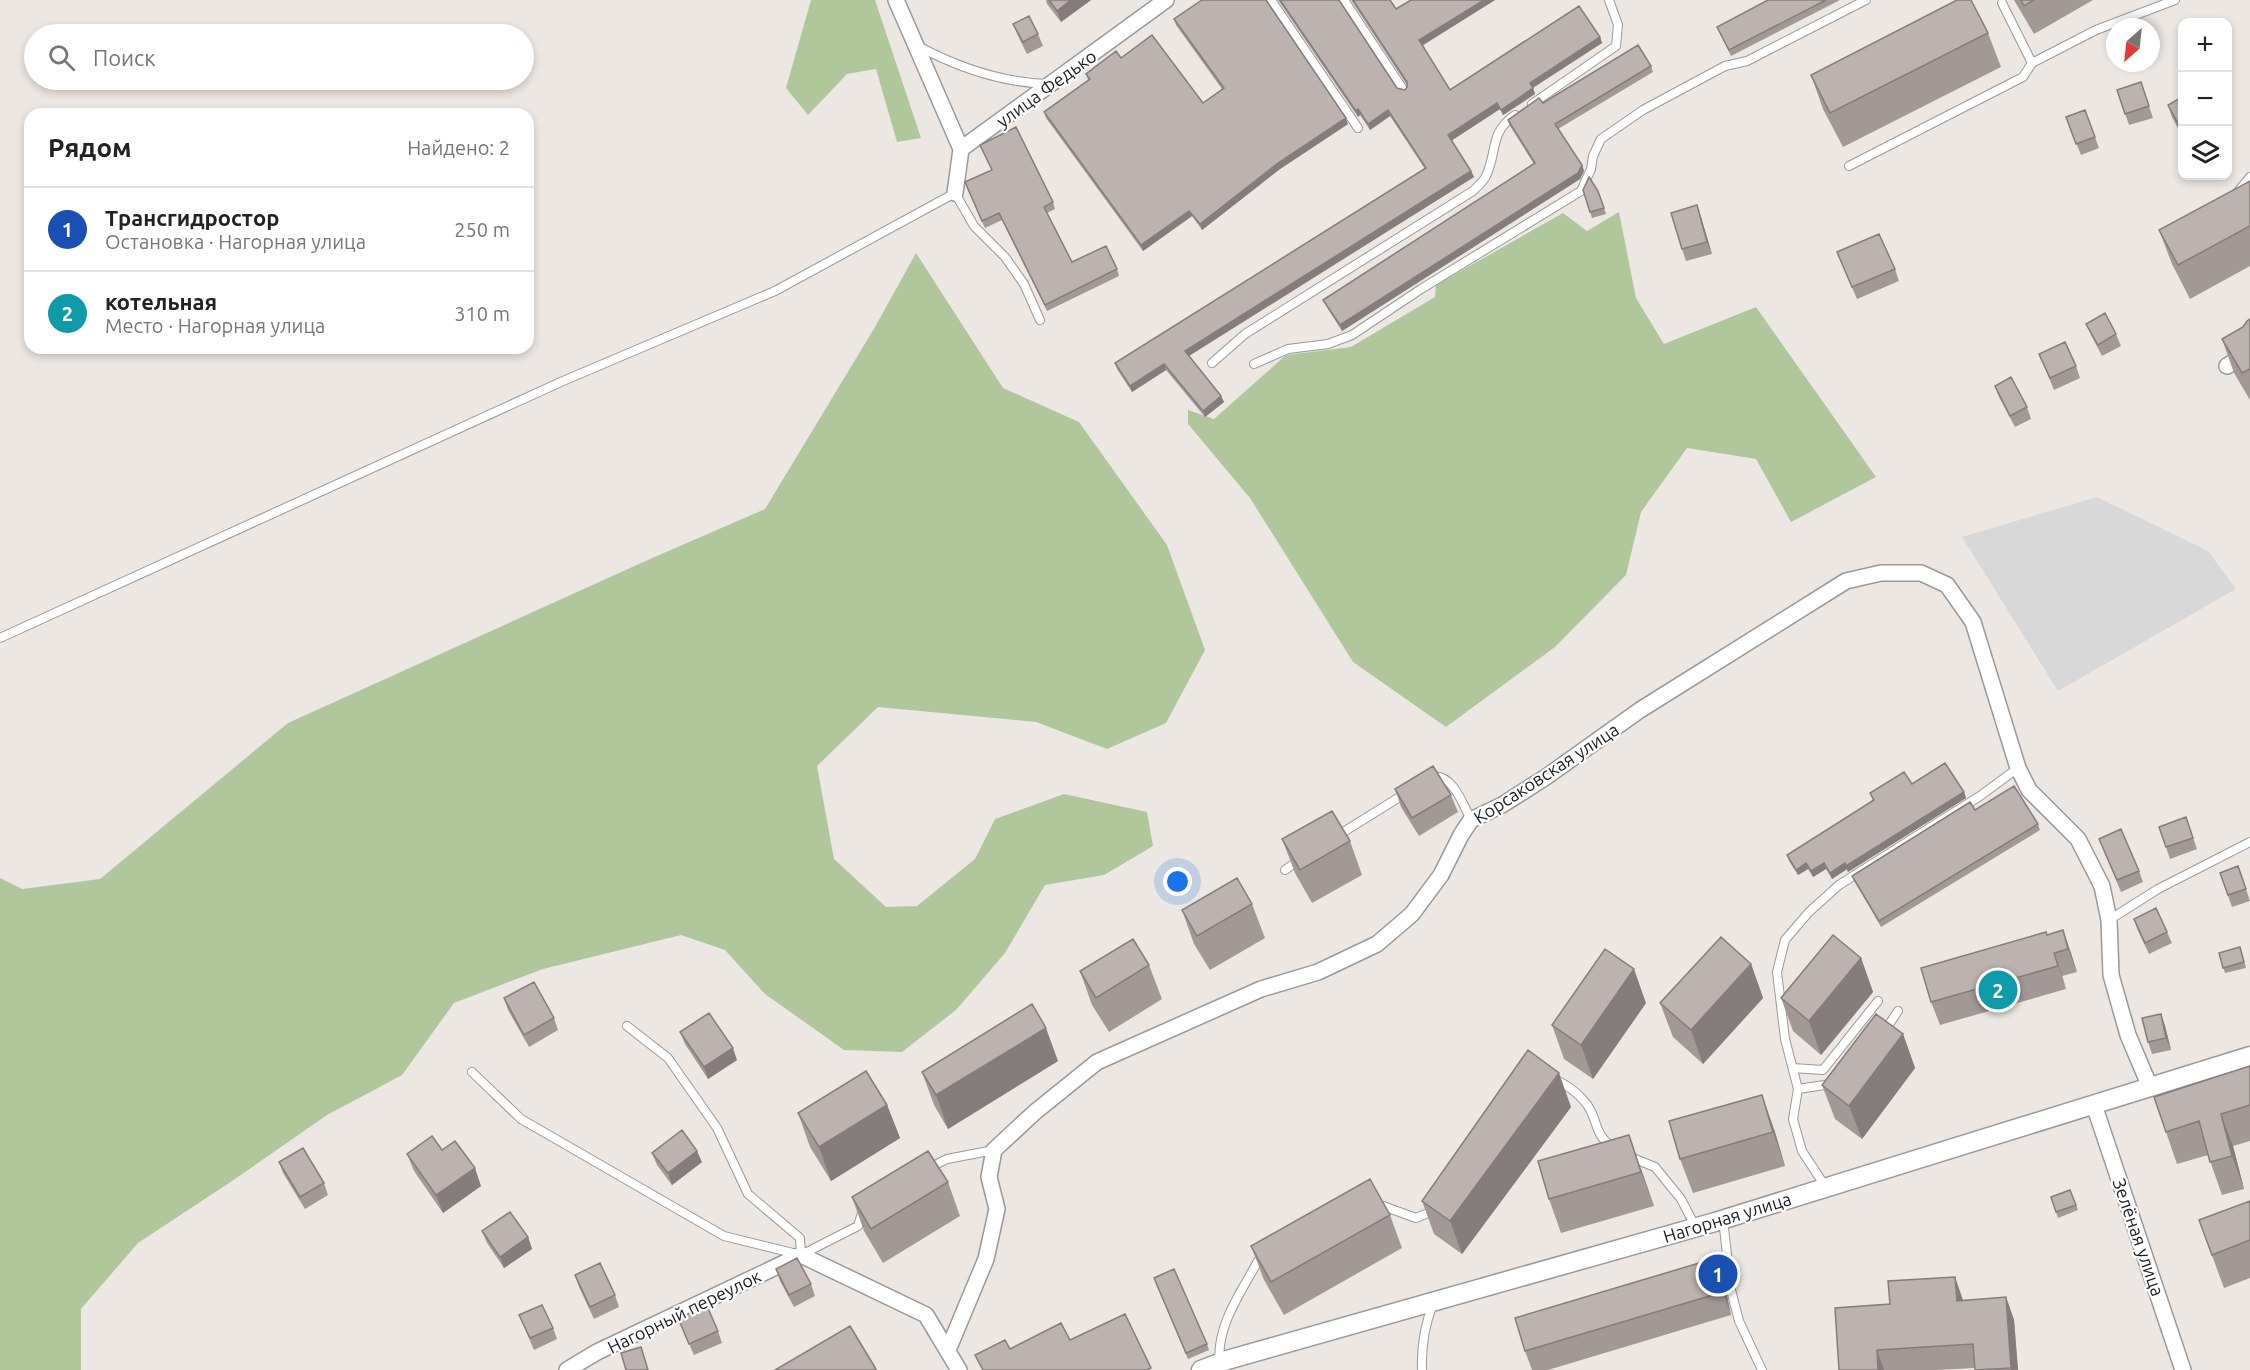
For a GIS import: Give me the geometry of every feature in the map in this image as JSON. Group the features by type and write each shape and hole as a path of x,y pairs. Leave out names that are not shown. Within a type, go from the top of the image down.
{"street":[{"path":"896,0 961,149 955,193"},
{"name":"улица Федько","path":"961,149 1166,0"},
{"path":"2227,366 2250,352"},
{"name":"Корсаковская улица","path":"994,1150 1035,1112 1097,1062 1261,989 1318,972 1377,944 1412,914 1441,875 1461,835 1472,820 1546,777 1640,710 1846,581 1881,573 1922,573 1947,585 1973,622 1985,668 2002,713 2018,768"},
{"path":"2018,768 2029,790 2078,839 2102,886 2109,920 2111,975 2128,1035 2150,1087"},
{"name":"Нагорная улица","path":"1202,1370 1220,1367 1434,1302 1723,1219 2250,1056"},
{"name":"Зелёная улица","path":"2094,1105 2184,1370"},
{"path":"948,1350 986,1259 997,1209 989,1177 994,1150"},
{"path":"801,1255 926,1315 959,1370"},
{"name":"Нагорный переулок","path":"567,1370 597,1352 801,1255"}],"lane":[{"path":"1270,0 1358,128"},
{"path":"1344,0 1404,91"},
{"path":"1212,363 1245,334 1396,241 1473,190 1485,178 1493,155 1496,136 1503,123 1616,46 1618,25 1609,0"},
{"path":"1254,364 1288,349 1328,344 1352,335 1421,289 1581,190 1586,184 1593,156 1601,139 1644,110 1725,66 1747,62 1866,0"},
{"path":"1849,166 2023,77 2032,63 2096,30 2175,0"},
{"path":"2002,3 2032,63"},
{"path":"915,44 969,69 1032,83 1051,84"},
{"path":"2229,206 2239,187 2250,177"},
{"path":"0,638 563,381 775,291 955,193 974,226 1005,257 1024,284 1040,320"},
{"path":"1825,1188 1802,1150 1793,1119 1798,1089 1785,1039 1777,972 1785,940 1809,912 1839,885 1980,796 2018,768"},
{"path":"1422,782 1432,776 1440,775 1447,779 1472,820"},
{"path":"1334,838 1413,789"},
{"path":"2109,920 2157,889 2250,842"},
{"path":"1285,870 1304,857"},
{"path":"1793,1068 1823,1070 1878,1001"},
{"path":"1880,1038 1898,1011"},
{"path":"627,1026 668,1058 717,1128 748,1194 800,1238 801,1255"},
{"path":"472,1072 520,1119 724,1236 801,1255 858,1226 865,1203"},
{"path":"1547,1076 1564,1084 1587,1103 1602,1140 1618,1150"},
{"path":"1798,1089 1846,1083"},
{"path":"916,1175 947,1159 994,1150"},
{"path":"1626,1155 1655,1167 1681,1199 1696,1227"},
{"path":"1362,1209 1383,1206 1416,1218 1436,1210 1441,1201"},
{"path":"1723,1219 1731,1290 1739,1321 1762,1370"},
{"path":"1220,1367 1218,1346 1234,1303 1258,1261 1269,1256"},
{"path":"1422,1370 1421,1345 1426,1322 1434,1302"}],"green space":[{"path":"811,0 875,0 921,138 897,142 876,69 847,74 808,115 786,88"},
{"path":"1619,212 1636,298 1664,344 1756,307 1876,477 1791,522 1756,459 1687,448 1641,512 1626,575 1555,647 1446,727 1353,662 1250,498 1188,424 1188,410 1214,419 1286,355 1351,347 1435,297 1436,285 1563,213 1587,231"},
{"path":"916,253 1003,388 1079,422 1167,545 1205,650 1166,723 1107,749 1036,722 878,707 817,766 834,859 886,907 917,906 975,859 995,819 1064,794 1147,812 1153,846 1104,875 1045,885 1005,953 956,1010 902,1052 844,1050 765,994 725,950 681,935 543,969 454,1003 402,1075 327,1115 138,1243 81,1309 81,1370 0,1370 0,878 22,889 100,879 288,723 765,509 875,327"}],"shaded area":[{"path":"2097,497 2208,551 2236,589 2058,691 1962,537"}],"building":[{"path":"1049,0 1071,0 1057,11"},
{"path":"1202,0 1266,0 1346,118 1278,163 1200,224 1189,211 1141,245 1044,112 1090,79 1086,74 1116,51 1121,58 1152,35 1203,103 1224,88 1174,19"},
{"path":"1280,0 1339,0 1397,88 1405,90 1407,82 1353,0 1390,0 1396,9 1411,0 1484,0 1419,40 1450,90 1579,6 1600,37 1530,83 1533,88 1501,110 1497,103 1448,135 1471,171 1185,351 1221,396 1203,411 1164,364 1130,386 1115,363 1426,168 1388,110 1368,124 1358,109 1356,111"},
{"path":"1768,0 1826,0 1729,50 1717,27"},
{"path":"1957,0 1971,0 1988,33 1830,113 1811,75"},
{"path":"2021,0 2034,0 2024,6"},
{"path":"1029,16 1038,34 1023,42 1013,24"},
{"path":"1638,45 1651,66 1555,124 1582,165 1578,173 1340,325 1323,300 1535,163 1508,120 1539,98 1543,103"},
{"path":"2141,82 2149,106 2125,114 2117,90"},
{"path":"2178,99 2178,124 2168,105"},
{"path":"2085,110 2095,137 2076,144 2066,117"},
{"path":"1016,127 1053,202 1044,207 1072,262 1106,246 1117,269 1045,305 999,213 982,221 965,182 992,170 980,145"},
{"path":"1589,177 1598,191 1604,208 1590,212 1583,190"},
{"path":"2250,181 2250,226 2178,265 2159,230"},
{"path":"1697,205 1707,242 1682,249 1671,213"},
{"path":"1879,234 1895,269 1852,287 1837,252"},
{"path":"2105,313 2116,334 2098,345 2086,324"},
{"path":"2250,319 2250,369 2242,373 2222,339 2243,327"},
{"path":"2065,342 2076,366 2050,378 2039,354"},
{"path":"2011,377 2027,407 2010,416 1995,386"},
{"path":"1945,763 1964,792 1846,866 1845,863 1830,873 1824,863 1811,871 1806,863 1796,870 1787,855 1874,800 1870,793 1904,772 1912,784"},
{"path":"1433,766 1451,795 1412,818 1395,789"},
{"path":"2014,786 2038,824 1879,921 1852,876 1970,802 1975,810"},
{"path":"1332,811 1350,841 1300,870 1282,839"},
{"path":"2186,817 2193,838 2166,847 2159,827"},
{"path":"2121,829 2139,871 2117,880 2099,839"},
{"path":"2238,866 2246,889 2228,895 2220,873"},
{"path":"1237,878 1252,904 1197,936 1182,910"},
{"path":"2156,908 2167,932 2145,943 2134,919"},
{"path":"2063,930 2068,949 2054,953 2058,966 1931,1002 1921,968 2046,932 2047,935"},
{"path":"1833,935 1861,958 1809,1021 1781,998"},
{"path":"1721,937 1751,964 1691,1030 1660,1003"},
{"path":"1133,939 1149,965 1096,998 1080,971"},
{"path":"2240,947 2244,962 2223,968 2219,953"},
{"path":"1605,949 1634,969 1581,1045 1552,1025"},
{"path":"534,982 554,1018 524,1035 504,998"},
{"path":"1032,1004 1046,1028 936,1095 922,1072"},
{"path":"709,1013 733,1048 704,1067 680,1032"},
{"path":"1876,1014 1903,1034 1849,1106 1822,1085"},
{"path":"2161,1014 2166,1038 2148,1042 2142,1018"},
{"path":"1528,1050 1559,1073 1450,1221 1422,1201"},
{"path":"2250,1066 2250,1105 2221,1114 2232,1156 2210,1162 2199,1121 2166,1132 2154,1097"},
{"path":"866,1071 887,1105 819,1147 798,1113"},
{"path":"1762,1095 1773,1132 1680,1159 1669,1121"},
{"path":"682,1130 697,1151 668,1173 652,1153"},
{"path":"1629,1135 1641,1172 1549,1199 1538,1161"},
{"path":"432,1136 442,1150 455,1141 475,1168 436,1195 407,1154"},
{"path":"303,1148 324,1183 300,1197 279,1162"},
{"path":"928,1151 948,1182 871,1229 852,1197"},
{"path":"1370,1179 1390,1215 1271,1282 1251,1246"},
{"path":"2070,1190 2076,1205 2056,1212 2051,1197"},
{"path":"2250,1201 2250,1240 2212,1255 2199,1220"},
{"path":"510,1212 528,1237 500,1257 482,1231"},
{"path":"797,1258 811,1284 789,1295 776,1269"},
{"path":"1716,1258 1723,1292 1525,1351 1515,1318"},
{"path":"600,1263 615,1295 590,1307 575,1275"},
{"path":"1174,1269 1207,1344 1186,1353 1154,1278"},
{"path":"1955,1277 1957,1301 2006,1297 2011,1368 1975,1370 1973,1344 1877,1350 1878,1370 1839,1370 1835,1308 1890,1304 1888,1281"},
{"path":"542,1305 553,1328 530,1338 519,1315"},
{"path":"707,1306 718,1331 689,1344 678,1318"},
{"path":"1125,1314 1151,1368 1147,1370 983,1370 975,1355 1005,1340 1010,1349 1061,1323 1070,1340"},
{"path":"850,1326 876,1369 775,1370"},
{"path":"641,1347 648,1370 626,1370 621,1353"}],"place":[{"name":"котельная","path":"1998,990"},
{"name":"Трансгидростор","path":"1718,1274"}]}
